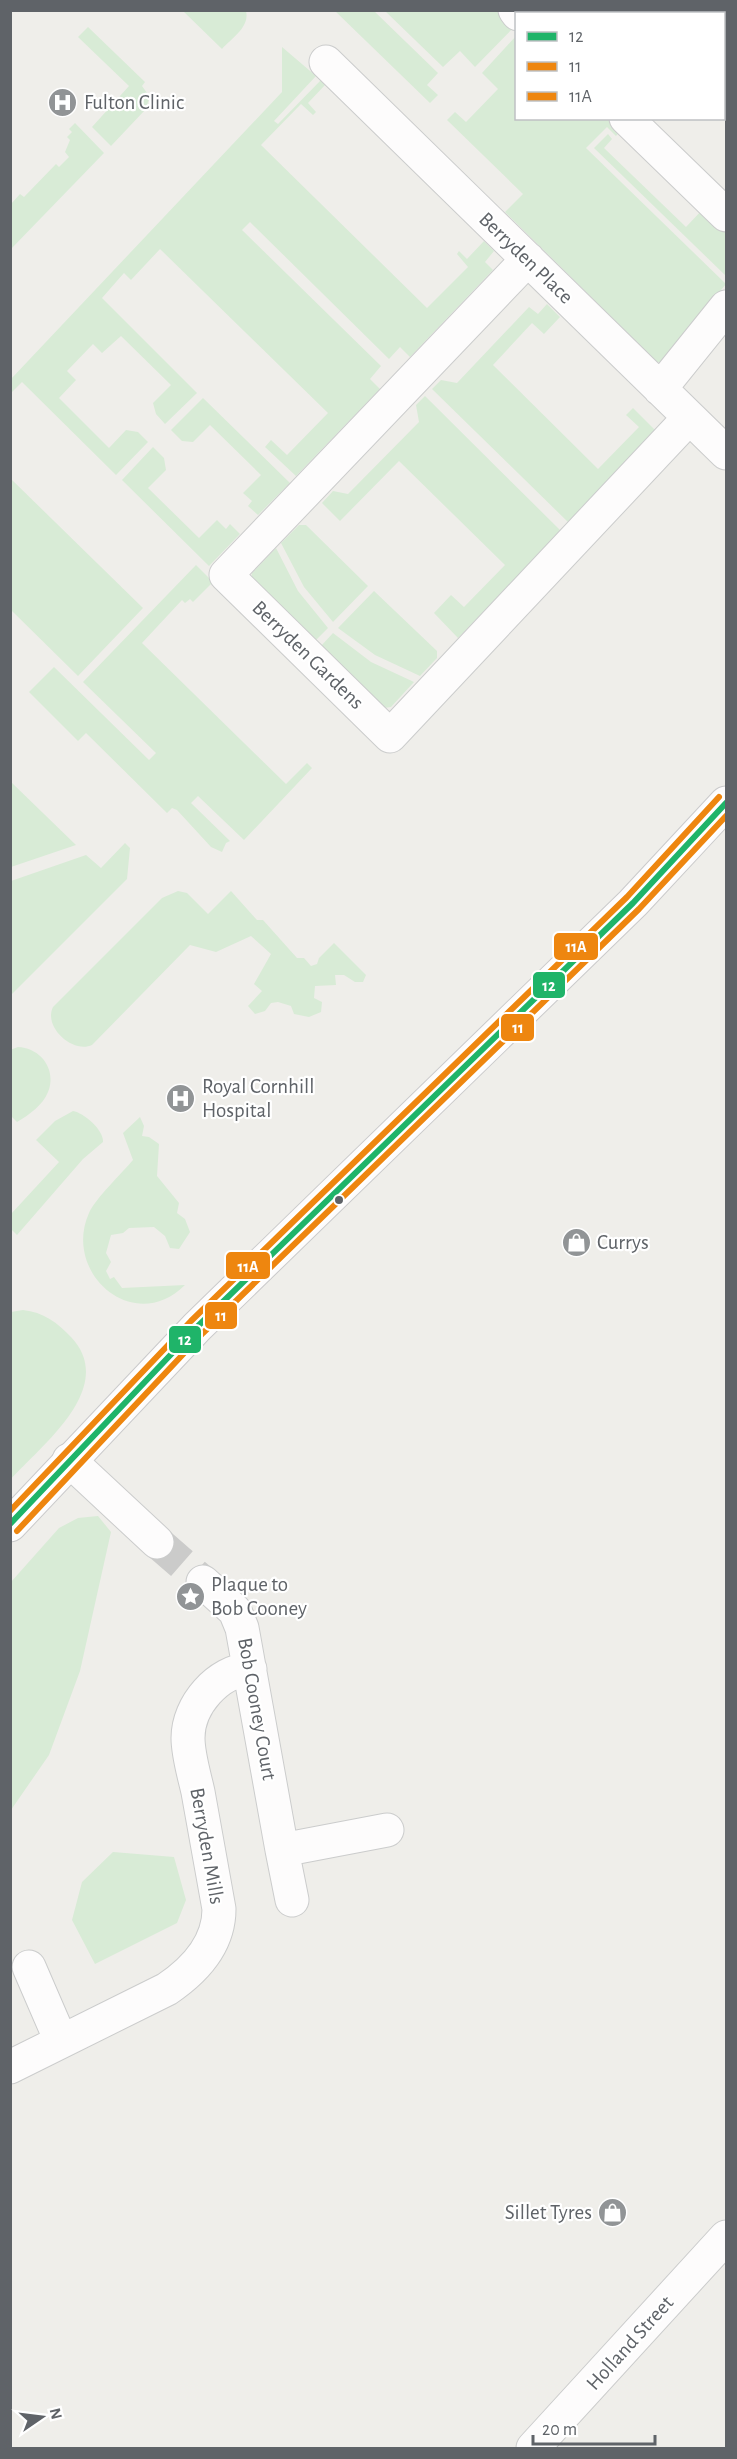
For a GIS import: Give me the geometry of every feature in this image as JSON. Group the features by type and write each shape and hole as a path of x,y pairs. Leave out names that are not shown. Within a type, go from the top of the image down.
{"street":[{"name":"Berryden Place","path":"326,62 726,453"},
{"path":"628,120 726,215"},
{"name":"Berryden Gardens","path":"528,259 226,575 390,735 689,418"},
{"path":"660,389 726,307"},
{"path":"10,1525 197,1326 633,903 726,803"},
{"path":"69,1460 157,1542"},
{"name":"Bob Cooney Court","path":"203,1582 235,1611 242,1628 292,1900"},
{"name":"Berryden Mills","path":"10,2067 167,1989 183,1978 210,1946 219,1920 219,1909 190,1754 189,1725 197,1706 218,1682 236,1670 250,1669"},
{"path":"282,1850 387,1830"},
{"path":"29,1967 61,2041"},
{"name":"Holland Street","path":"533,2448 726,2237"}],"green space":[{"path":"183,11 246,11 247,17 243,27 222,49"},
{"path":"335,11 374,11 438,73 427,85 438,95 430,103"},
{"path":"385,11 499,11 515,26 475,67 460,51 443,67"},
{"path":"88,27 145,82 142,86 150,97 145,110 111,146 92,127 129,86 78,37"},
{"path":"515,37 515,120 611,120 621,130 616,136 607,127 586,148 726,284 662,362 657,362 505,212 523,194 447,120 455,112 466,122 498,89 482,73"},
{"path":"282,47 316,76 274,121 278,124 321,80 325,85 308,103 316,112 313,115 301,104 261,145 427,308 468,267 457,254 459,251 467,259 484,241 494,251 485,262 493,270 410,357 400,347 389,359 250,222 242,230 381,366 370,379 380,389 296,476 265,447 271,440 287,455 328,413 160,249 131,280 124,273 102,298 197,393 165,424 156,414 153,403 171,385 121,336 102,353 93,344 67,371 76,380 59,398 109,448 126,430 138,432 148,442 116,475 22,382 11,393 11,379 282,92"},
{"path":"75,123 104,153 11,249 11,204 20,194 24,197 56,164 59,167 69,157 65,152 70,140 67,137 72,132 69,129"},
{"path":"608,134 612,139 604,148 686,227 703,209 726,232 726,276 594,148"},
{"path":"547,304 560,317 544,334 532,323 493,365 598,469 639,427 626,415 633,408 657,432 569,523 432,389 441,380 457,383 529,307 538,314"},
{"path":"425,396 561,531 458,638 434,613 451,595 464,607 505,565 399,461 340,521 322,503 333,491 348,494 419,422 416,405"},
{"path":"203,398 290,483 258,515 248,506 252,501 243,493 261,475 210,425 193,442 182,441 171,430"},
{"path":"153,447 164,458 166,470 148,488 199,538 217,520 226,529 230,524 240,534 209,566 122,480"},
{"path":"10,478 143,608 78,676 11,610"},
{"path":"299,525 306,525 368,586 333,622 304,587 281,543"},
{"path":"276,548 298,591 328,628 315,641 251,580 252,573"},
{"path":"196,565 213,582 193,602 190,599 185,603 182,600 142,643 286,784 307,763 312,768 244,840 198,796 191,803 230,841 226,843 222,852 211,847 177,810 172,808 167,813 86,733 78,741 29,692 54,667 149,760 156,753 83,682"},
{"path":"374,591 437,651 437,658 420,676 375,655 338,628"},
{"path":"333,633 371,662 414,682 391,707 384,708 321,646"},
{"path":"11,782 76,845 11,867"},
{"path":"125,843 130,848 127,879 11,995 11,881 86,855 101,868"},
{"path":"178,891 187,893 208,914 231,891 257,920 263,920 297,958 304,958 311,966 317,964 319,958 334,943 366,975 363,982 355,982 344,975 335,975 336,985 315,986 314,998 322,1002 321,1012 309,1017 294,1014 291,1006 278,1002 271,1003 265,1011 255,1014 248,1006 262,991 254,984 271,954 251,936 216,952 190,945 92,1045 76,1046 62,1037 52,1023 53,1007 162,898"},
{"path":"18,1047 34,1051 40,1056 49,1068 50,1084 46,1097 31,1113 17,1122 11,1116 10,1050"},
{"path":"73,1111 92,1123 100,1132 103,1142 83,1159 17,1235 11,1229 11,1214 59,1162 36,1140 55,1121"},
{"path":"140,1117 144,1126 142,1136 149,1137 159,1144 157,1176 179,1203 177,1213 185,1219 190,1232 179,1249 170,1248 165,1236 154,1227 129,1228 123,1233 111,1235 106,1253 111,1262 106,1271 110,1279 114,1277 122,1288 185,1285 165,1299 145,1304 125,1300 108,1291 94,1276 85,1257 83,1235 92,1207 133,1160 123,1133"},
{"path":"23,1310 50,1319 71,1337 83,1356 86,1376 81,1395 70,1414 40,1450 11,1479 11,1312"},
{"path":"98,1516 111,1532 80,1671 49,1755 11,1810 11,1582 59,1528 78,1518"},
{"path":"113,1852 174,1857 186,1900 177,1923 95,1964 72,1920 82,1882"}],"tunnel":[{"path":"157,1542 203,1582"}],"transit line":[{"name":"11A","path":"10,1511 191,1321 627,897 719,797"},
{"name":"12","path":"10,1524 197,1327 633,903 726,803"},
{"name":"11","path":"17,1531 203,1333 639,909 726,816"}],"place":[{"name":"Fulton Clinic","path":"63,102"},
{"name":"Royal Cornhill Hospital","path":"181,1098"},
{"name":"Currys","path":"576,1242"},
{"name":"Plaque to Bob Cooney","path":"190,1596"},
{"name":"Sillet Tyres","path":"613,2212"}]}
